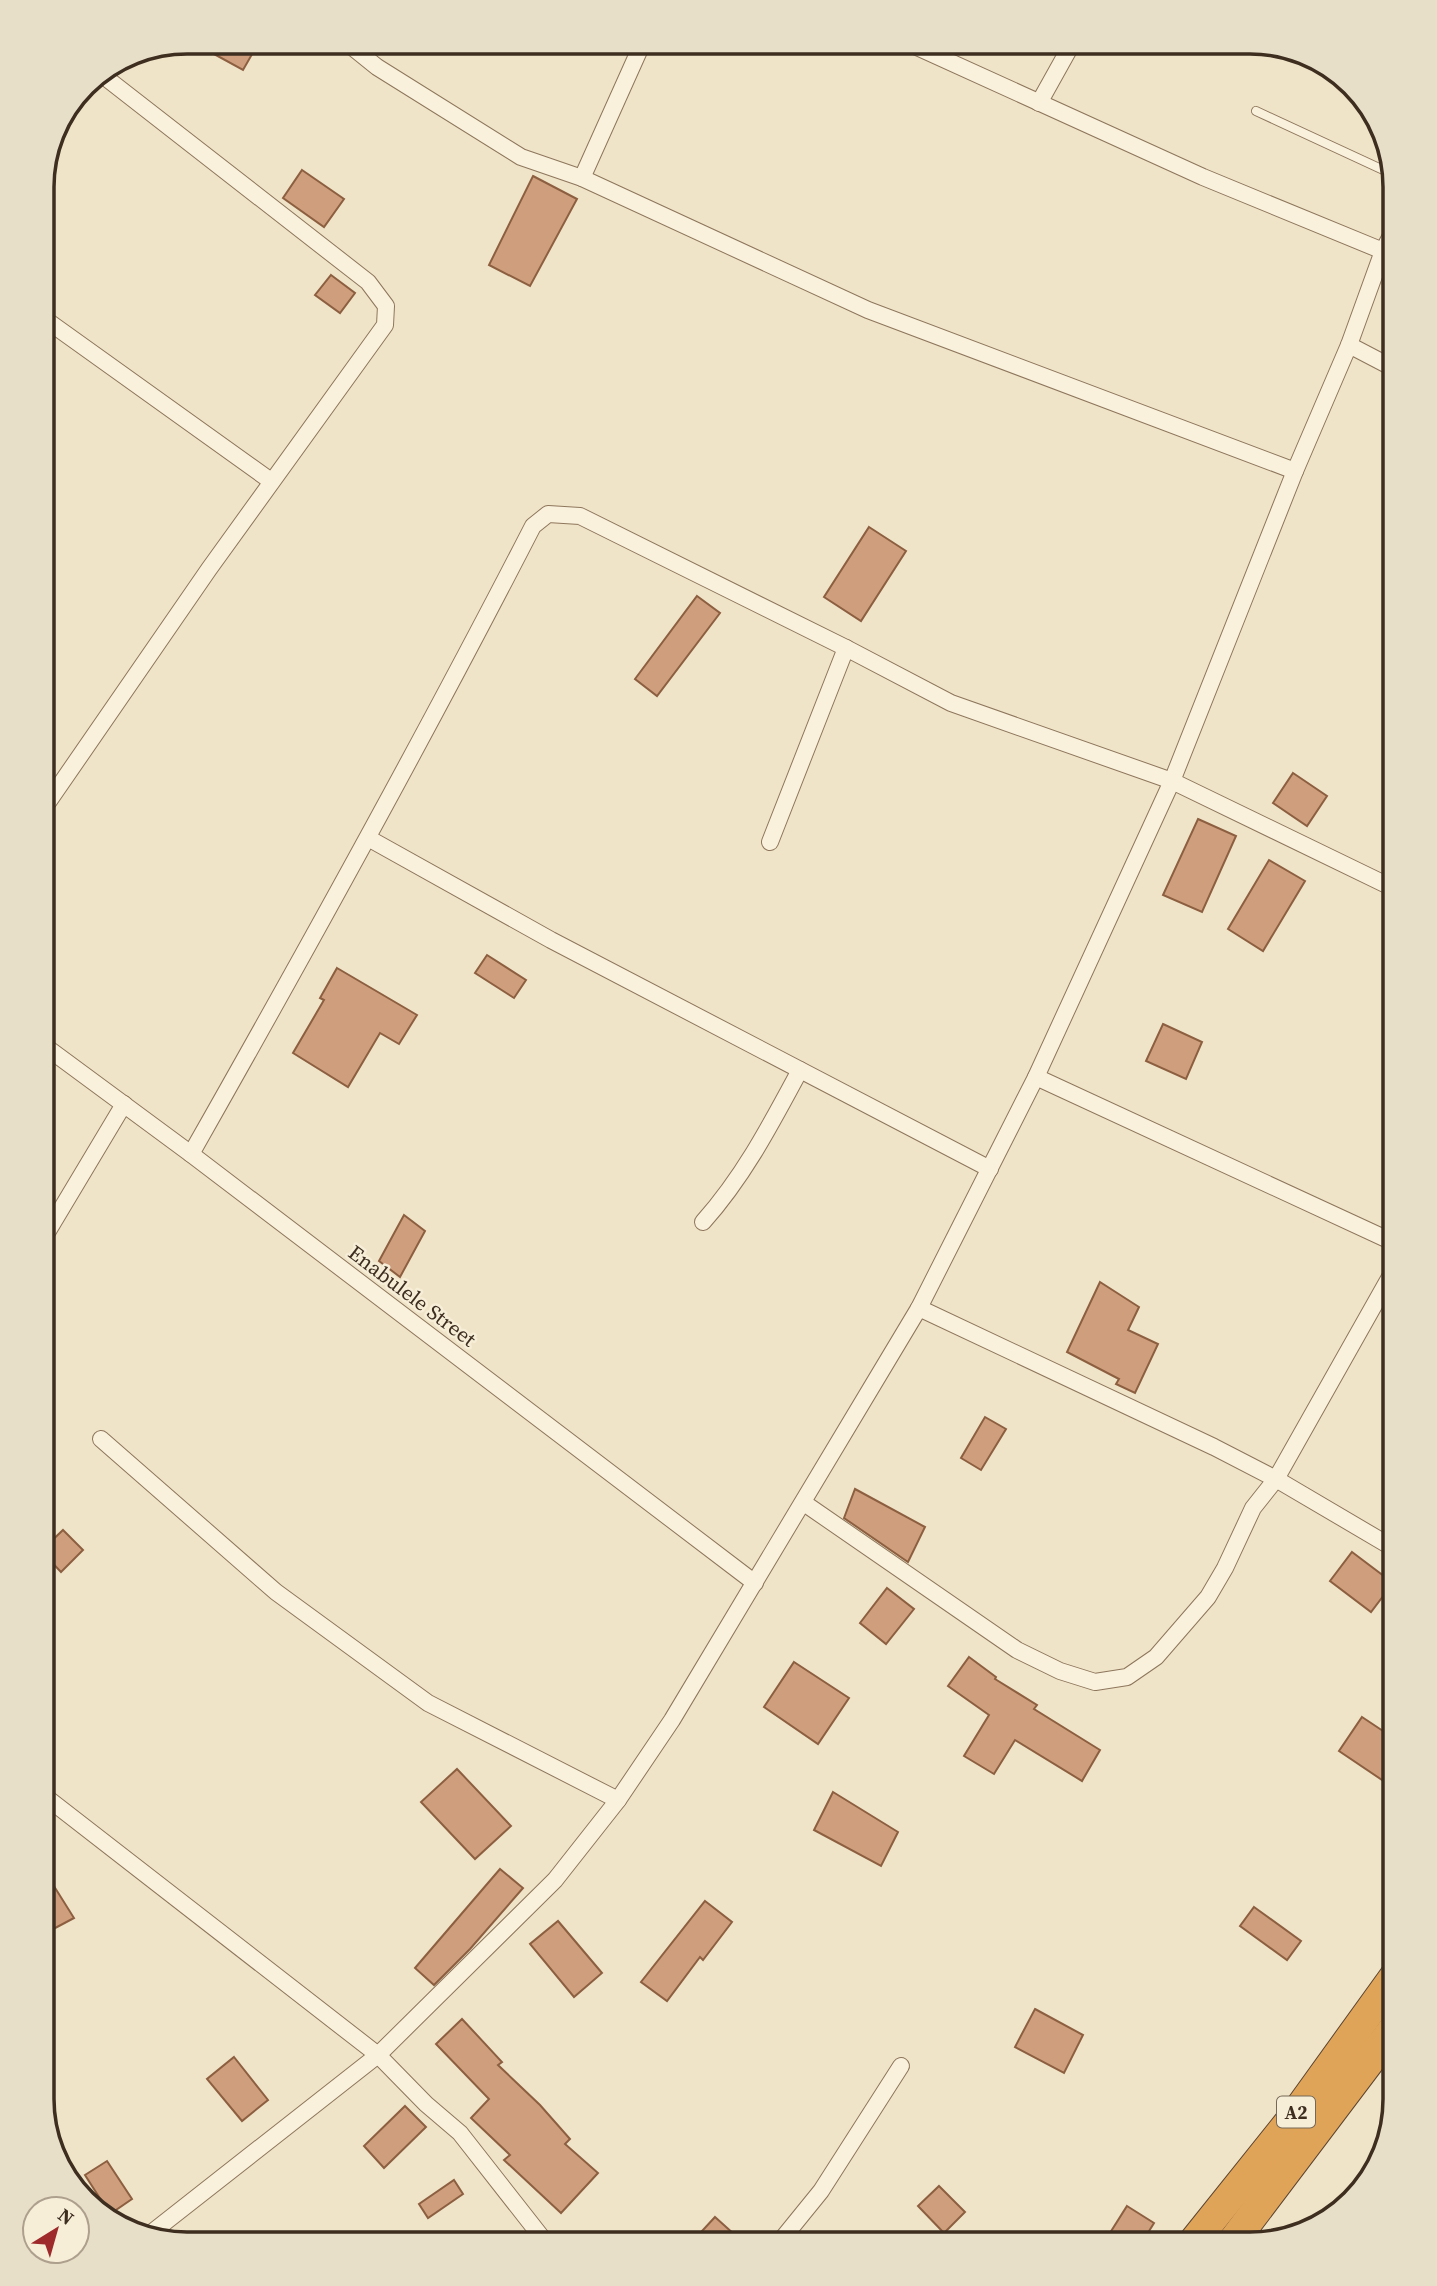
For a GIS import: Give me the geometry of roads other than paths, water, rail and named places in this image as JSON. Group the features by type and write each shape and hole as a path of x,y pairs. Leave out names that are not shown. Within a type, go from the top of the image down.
{"highway":[{"name":"A2","path":"1202,2232 1292,2119 1383,1993"},
{"name":"A2","path":"1240,2232 1383,2043"}],"street":[{"path":"362,55 521,157 582,178 868,310 1296,471"},
{"path":"582,178 637,55"},
{"path":"157,2228 379,2055 555,1880 618,1800 672,1720 919,1308 1037,1077 1172,781 1349,345 1383,251 1203,177 934,55"},
{"path":"1039,103 1066,55"},
{"path":"55,793 271,481 385,325 386,306 368,282 109,80"},
{"path":"55,326 271,481"},
{"path":"1349,345 1383,363"},
{"path":"191,1154 445,697 533,526 548,514 580,516 951,703 1172,781 1383,883"},
{"path":"770,842 846,648"},
{"path":"368,838 551,940 990,1169"},
{"name":"Enabulele Street","path":"55,1053 755,1583"},
{"path":"703,1222 729,1194 756,1152 800,1070"},
{"path":"1037,1077 1383,1237"},
{"path":"54,1220 124,1104"},
{"path":"804,1503 1017,1650 1060,1671 1095,1682 1127,1677 1156,1657 1208,1597 1253,1508 1276,1479 1383,1289"},
{"path":"919,1308 1214,1447 1276,1479 1383,1542"},
{"path":"101,1439 276,1592 428,1703 618,1800"},
{"path":"54,1803 379,2055 426,2104 460,2133 537,2231"},
{"path":"788,2232 821,2191 901,2066"}],"lane":[{"path":"1256,111 1382,169"}]}
